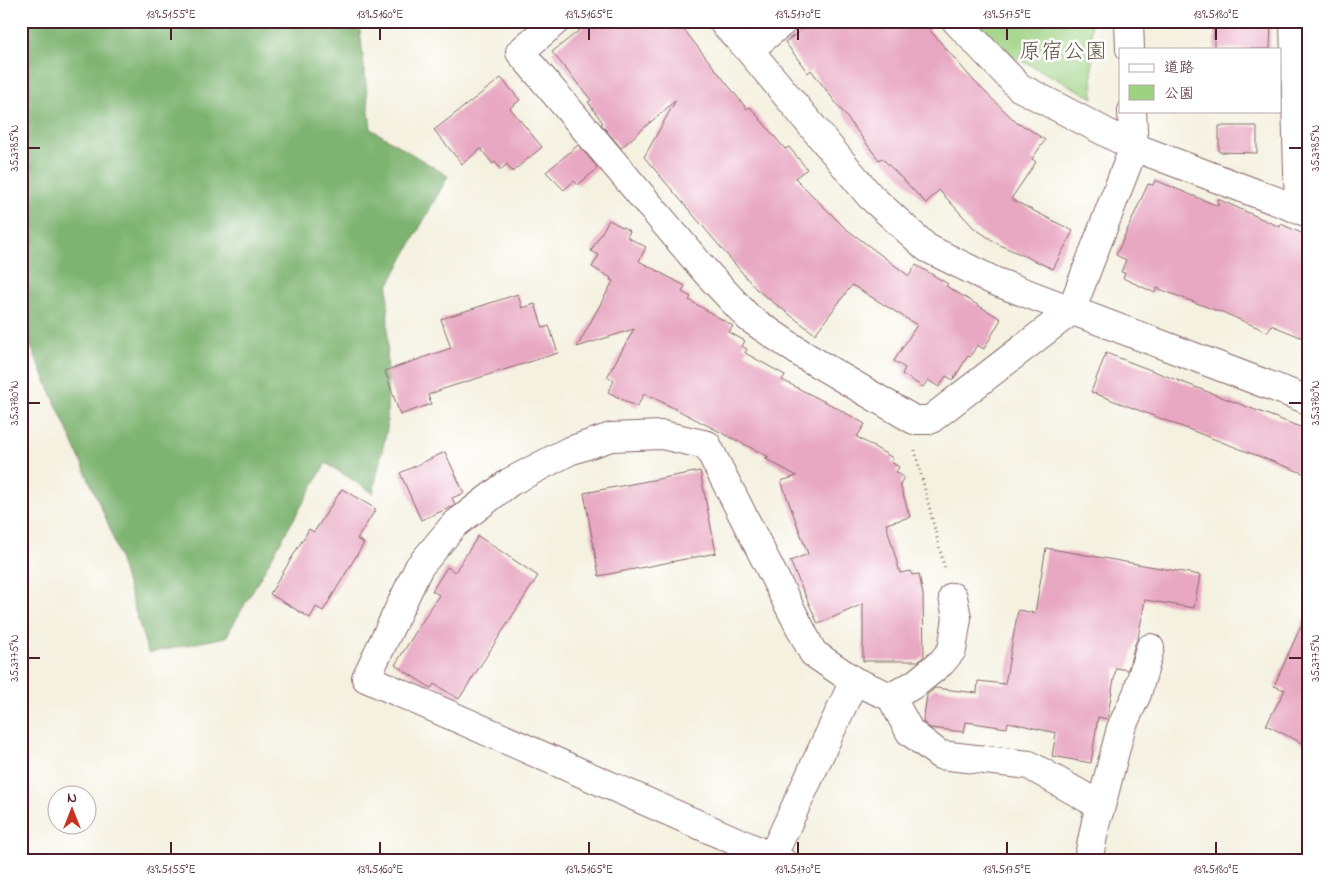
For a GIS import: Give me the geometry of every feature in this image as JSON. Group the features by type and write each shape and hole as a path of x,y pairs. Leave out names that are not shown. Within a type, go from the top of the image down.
{"street":[{"path":"556,21 520,52 706,272 749,318 806,356 914,420 930,420 1071,311 1134,147 1132,112"},
{"path":"722,21 749,50 870,196 928,248 994,281 1308,400"},
{"path":"749,50 784,21"},
{"path":"956,21 1019,87 1134,147 1304,211 1294,21"},
{"path":"1129,21 1130,48"},
{"path":"854,681 775,860 366,678 419,567 454,525 510,482 569,451 611,438 662,435 707,445 812,653 854,681 891,697 910,732 940,755 1030,765 1101,806"},
{"path":"891,697 915,684 942,662 952,650 957,618 953,597"},
{"path":"1088,861 1096,821 1121,728 1137,694 1150,648"}],"path":[{"path":"914,420 913,445 953,597"}],"green space":[{"path":"21,21 359,21 371,129 448,176 388,286 387,429 373,493 326,463 226,637 148,653 110,528 21,324"},
{"name":"原宿公園","path":"977,21 1091,21 1093,98 1001,50"}],"building":[{"path":"591,21 677,21 747,109 750,107 785,149 789,147 807,169 795,178 845,228 909,276 916,265 948,284 946,286 1001,319 984,349 977,345 953,380 946,376 939,387 928,380 923,387 902,374 905,368 894,361 917,325 852,285 815,334 756,289 644,157 676,100 621,148 601,124 603,123 588,102 591,100 552,52"},
{"path":"814,21 922,21 974,81 1018,124 1045,140 1032,159 1036,162 1011,199 1073,231 1053,269 998,244 974,228 939,190 926,203 882,158 879,160 811,70 808,73 785,42"},
{"path":"1214,21 1271,21 1270,48 1214,48"},
{"path":"501,78 520,100 510,108 542,147 512,172 507,164 501,170 495,162 493,164 481,149 462,164 434,130"},
{"path":"1219,126 1257,126 1257,153 1219,152"},
{"path":"578,145 598,168 578,185 574,181 564,190 546,172"},
{"path":"1155,180 1218,206 1218,199 1280,227 1281,224 1308,236 1308,340 1271,325 1268,332 1220,311 1157,288 1155,293 1123,278 1125,273 1121,272 1126,260 1116,255 1148,184 1153,185"},
{"path":"609,220 630,231 627,237 646,247 639,261 685,286 682,292 691,297 689,300 733,326 729,332 745,341 742,346 747,349 745,353 785,375 782,380 865,424 857,437 893,458 891,462 899,467 896,472 904,477 900,484 910,517 886,524 900,573 911,571 912,575 919,574 923,595 924,656 919,661 863,661 863,604 818,624 790,561 808,554 781,481 797,476 764,458 769,457 652,397 644,394 637,407 608,392 614,381 607,377 634,329 577,347 613,281 592,267 599,255 591,251"},
{"path":"518,294 522,308 535,304 543,328 549,326 558,353 443,389 428,395 431,404 400,415 385,371 451,348 441,319"},
{"path":"1106,353 1308,430 1308,475 1091,392"},
{"path":"445,452 464,493 452,498 454,506 421,520 400,473"},
{"path":"700,471 716,553 599,576 584,493"},
{"path":"342,489 376,509 357,539 364,543 323,611 316,607 310,618 270,594 309,529 314,532"},
{"path":"478,536 538,576 459,699 434,684 431,688 395,665 439,595 432,591 447,567 455,572"},
{"path":"1046,548 1200,575 1194,608 1145,600 1138,638 1128,670 1116,668 1107,719 1098,717 1091,763 1052,756 1056,733 1008,722 1007,728 966,722 964,732 930,728 923,722 927,695 935,688 977,693 978,681 1005,684 1018,610 1035,613"},
{"path":"1308,610 1308,746 1266,725 1285,690 1274,686"}]}
